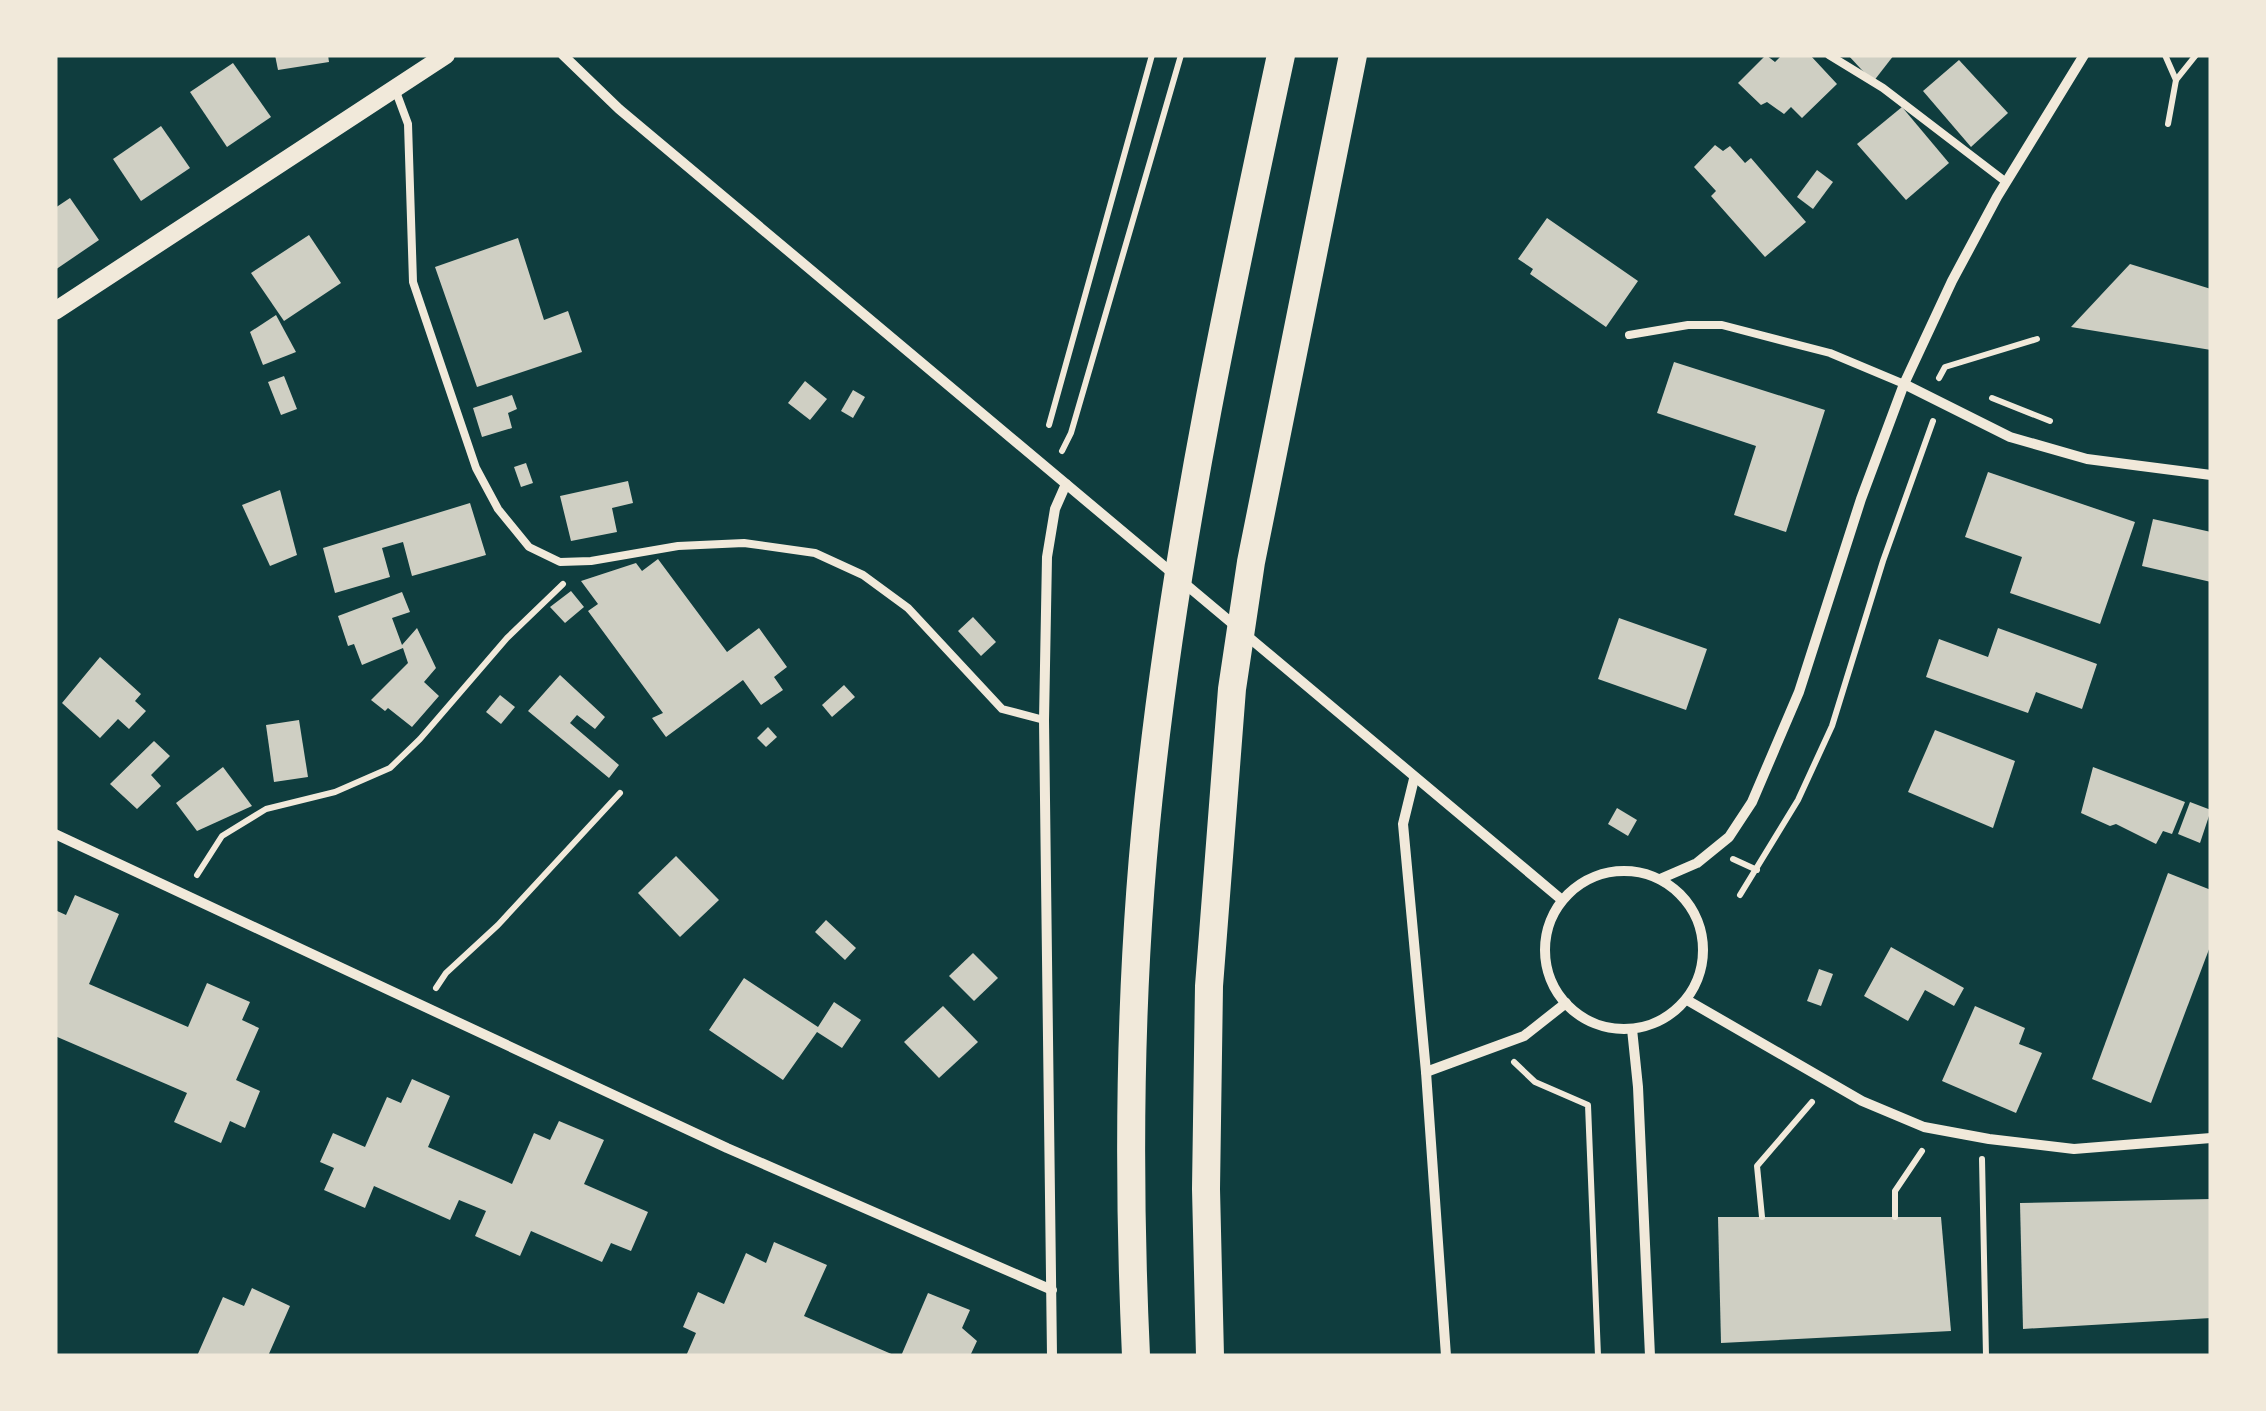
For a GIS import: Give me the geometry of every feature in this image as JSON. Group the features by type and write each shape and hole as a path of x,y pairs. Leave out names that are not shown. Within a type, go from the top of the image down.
{"highway":[{"path":"1136,1356 1129,1197 1135,974 1152,768 1186,535 1224,322 1282,55"},
{"path":"1210,1356 1206,1189 1209,986 1232,689 1251,562 1354,55"}],"street":[{"path":"55,311 446,55"},
{"path":"563,55 619,109 1562,900"},
{"path":"1660,880 1697,863 1729,838 1752,802 1799,692 1861,499 1904,384 1952,280 2006,182 2084,55"},
{"path":"1904,384 2010,437 2086,460 2211,475"},
{"path":"1052,1356 1044,720 1047,557 1055,509 1066,484"},
{"path":"1414,779 1402,824 1426,1072 1446,1356"},
{"path":"55,834 727,1148 1052,1290"},
{"path":"1635,872 1660,880 1680,893 1694,912 1702,933 1704,956 1699,979 1687,1000 1669,1016 1646,1027 1596,1025 1574,1012 1558,994 1548,971 1545,946 1550,922 1562,900 1583,882 1608,873 1635,872"},
{"path":"1687,1000 1862,1101 1924,1126 1990,1139 2074,1148 2211,1138"},
{"path":"1426,1072 1524,1036 1566,1003"},
{"path":"1632,1029 1650,1356"}],"lane":[{"path":"1829,55 1884,88 2006,182"},
{"path":"394,89 408,124 413,282 476,468 498,509 529,547 560,562 591,561 678,546 728,544 815,553 862,576 908,608 1002,709 1044,720"},
{"path":"1629,335 1688,325 1722,325 1830,353 1904,384"}],"path":[{"path":"1048,425 1152,55"},
{"path":"1071,433 1181,55"},
{"path":"2165,55 2176,80"},
{"path":"2168,124 2176,80 2196,55"},
{"path":"1740,895 1798,800 1832,726 1944,367 2037,340"},
{"path":"1986,396 2054,422"},
{"path":"183,893 222,836 266,809 335,792 390,768 507,638 545,599 591,561"},
{"path":"424,1006 446,973 498,925 620,793"},
{"path":"1501,1045 1518,1069 1535,1082 1588,1105 1598,1356"},
{"path":"1762,1217 1756,1166 1812,1102"},
{"path":"1895,1217 1895,1191 1922,1150"},
{"path":"1982,1158 1986,1356"}],"building":[{"path":"275,55 328,55 329,62 278,70"},
{"path":"1766,55 1775,62 1782,55 1810,55 1837,84 1802,118 1791,107 1784,114 1767,102 1761,105 1738,83"},
{"path":"1848,55 1894,55 1873,82"},
{"path":"1959,60 2008,113 1971,147 1923,91"},
{"path":"233,63 271,117 227,147 190,92"},
{"path":"1902,107 1949,163 1906,200 1857,144"},
{"path":"161,126 190,168 141,201 113,159"},
{"path":"1715,145 1723,151 1730,146 1745,163 1751,158 1806,222 1765,257 1711,196 1716,191 1694,167"},
{"path":"1817,170 1833,182 1813,209 1797,197"},
{"path":"70,198 99,240 55,270 55,208"},
{"path":"1547,218 1638,281 1606,327 1530,274 1533,269 1518,259"},
{"path":"309,235 341,283 284,321 251,273"},
{"path":"518,238 544,320 568,311 582,352 477,387 435,267"},
{"path":"2130,264 2211,289 2211,350 2071,327"},
{"path":"276,315 296,352 263,365 250,332"},
{"path":"1674,362 1825,410 1786,532 1734,515 1756,446 1657,413"},
{"path":"284,376 297,409 281,415 268,382"},
{"path":"805,381 827,399 810,420 788,403"},
{"path":"853,390 865,397 853,418 841,411"},
{"path":"512,395 517,409 508,413 512,428 482,437 473,408"},
{"path":"526,463 533,483 521,487 514,467"},
{"path":"1988,472 2135,522 2100,624 2010,593 2022,557 1965,537"},
{"path":"628,481 633,503 612,508 617,532 571,541 560,496"},
{"path":"280,490 297,555 270,566 242,505"},
{"path":"470,503 486,555 412,576 403,542 382,548 390,577 335,593 323,548"},
{"path":"2153,519 2211,532 2211,582 2142,566"},
{"path":"658,559 727,652 759,628 787,667 774,677 783,690 761,705 743,680 666,737 652,718 663,713 588,611 598,604 581,581 636,563 642,571"},
{"path":"571,591 584,607 565,623 550,607"},
{"path":"402,592 410,612 392,618 402,645 417,628 436,668 424,682 439,696 412,727 371,700 408,663 403,648 362,665 354,644 348,646 338,616"},
{"path":"973,617 996,642 981,656 958,631"},
{"path":"1619,618 1707,649 1686,710 1598,679"},
{"path":"1998,628 2097,664 2082,709 2036,692 2028,713 1926,677 1939,639 1988,657"},
{"path":"100,657 141,694 135,701 146,711 129,729 118,719 100,738 62,703"},
{"path":"560,675 605,717 595,729 577,715 570,723 619,765 609,778 528,711"},
{"path":"844,685 855,697 832,717 822,705"},
{"path":"500,695 515,707 501,724 486,712"},
{"path":"299,720 308,777 274,782 266,725"},
{"path":"768,727 777,737 766,747 757,738"},
{"path":"1935,730 2015,761 1993,828 1908,792"},
{"path":"154,741 170,756 151,775 161,786 137,809 110,784"},
{"path":"223,767 252,806 197,831 176,803"},
{"path":"2093,767 2185,802 2172,834 2163,831 2156,844 2116,824 2110,826 2081,813"},
{"path":"2190,802 2211,810 2200,843 2178,834"},
{"path":"1617,808 1637,820 1628,836 1608,824"},
{"path":"676,856 719,900 680,937 638,893"},
{"path":"2168,873 2211,890 2211,944 2151,1103 2092,1079"},
{"path":"75,895 119,914 89,984 188,1027 207,983 250,1002 242,1020 259,1028 236,1080 260,1091 245,1128 230,1121 221,1143 174,1122 187,1093 55,1036 55,910 66,915"},
{"path":"826,920 856,948 845,960 815,932"},
{"path":"1891,947 1964,988 1954,1006 1925,990 1908,1021 1864,996"},
{"path":"973,953 998,978 974,1001 949,976"},
{"path":"1819,969 1833,974 1821,1006 1807,1001"},
{"path":"744,978 818,1027 834,1002 861,1020 842,1048 817,1032 783,1080 709,1030"},
{"path":"943,1006 978,1042 939,1078 904,1042"},
{"path":"1975,1006 2025,1028 2019,1044 2042,1053 2016,1113 1942,1081"},
{"path":"412,1079 450,1096 428,1147 512,1184 534,1133 550,1140 559,1121 604,1140 584,1184 648,1212 631,1251 611,1243 602,1262 531,1231 520,1256 475,1236 486,1211 459,1200 450,1220 374,1186 365,1208 324,1190 334,1168 320,1162 333,1133 365,1147 387,1097 401,1103"},
{"path":"2211,1199 2211,1318 2023,1329 2020,1203"},
{"path":"1718,1217 1941,1217 1951,1331 1721,1343"},
{"path":"774,1242 827,1265 804,1316 896,1356 686,1356 696,1333 683,1327 698,1292 724,1304 746,1253 766,1263"},
{"path":"252,1288 290,1306 268,1356 197,1356 223,1297 244,1306"},
{"path":"928,1293 970,1310 962,1328 977,1341 970,1356 901,1356"}]}
